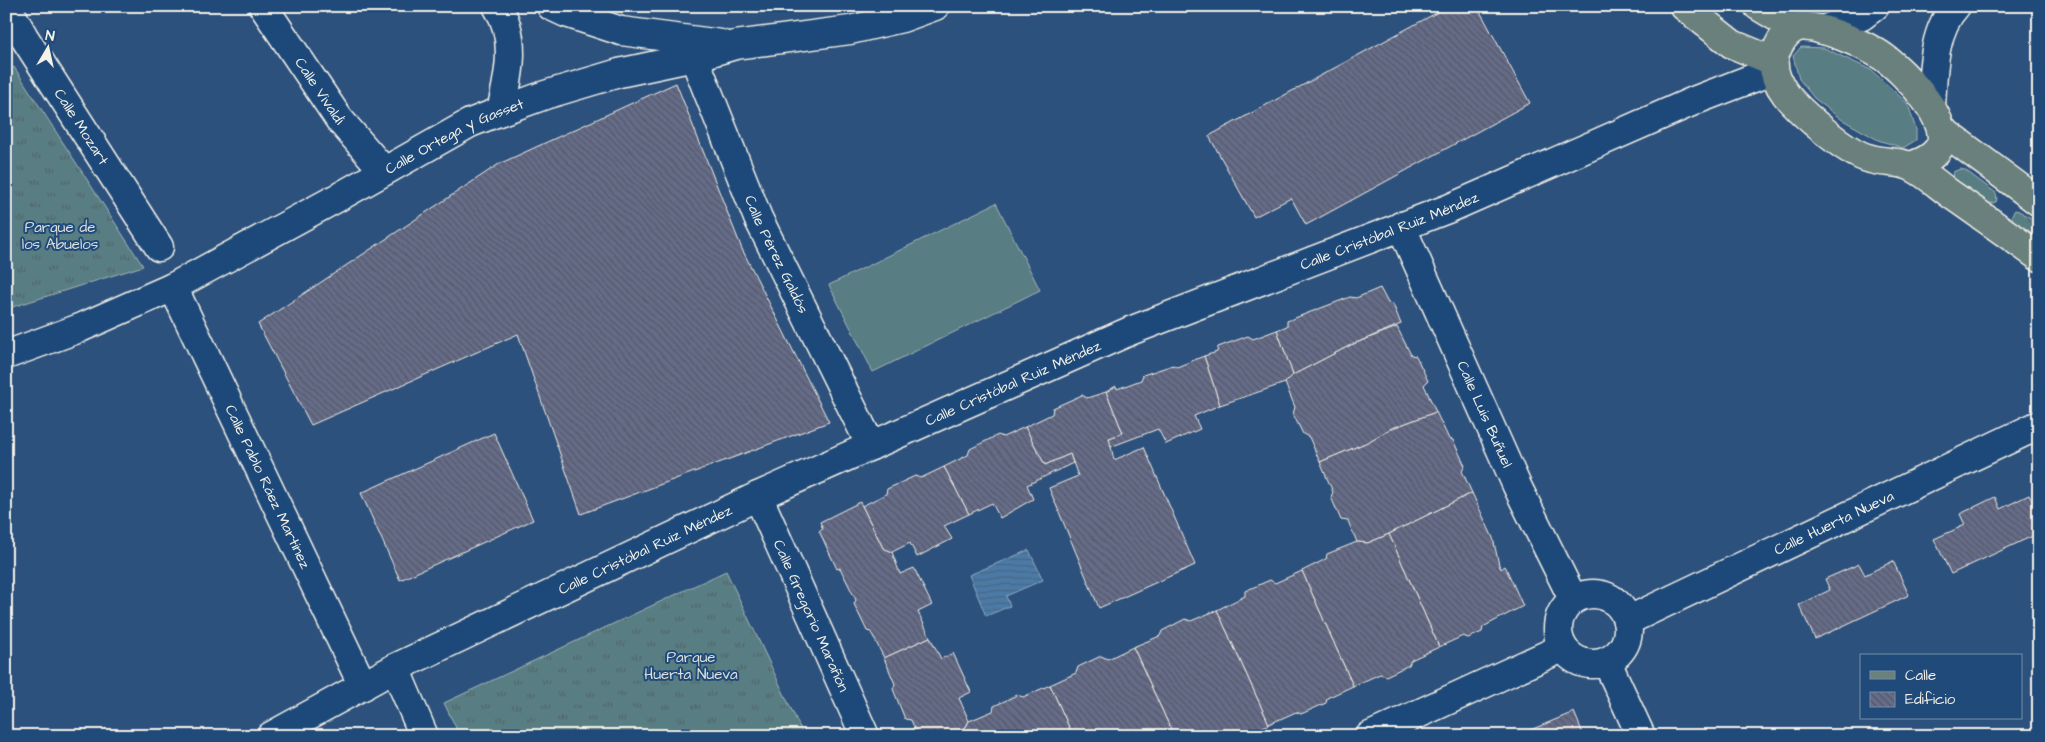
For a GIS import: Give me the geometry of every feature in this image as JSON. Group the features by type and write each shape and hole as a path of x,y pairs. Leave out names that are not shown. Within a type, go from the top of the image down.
{"main road":[{"path":"1684,6 1732,44 1774,66"},
{"path":"1758,6 1809,29 1859,44 1886,58 1910,81 1937,119 2039,202"},
{"path":"1809,29 1780,41 1774,66 1783,90 1804,114 1834,139 1869,159 1911,166 2039,257"},
{"path":"1911,166 1927,160 1939,147 1937,119"}],"street":[{"name":"Calle Mozart","path":"6,6 158,248"},
{"name":"Calle Vivaldi","path":"263,6 339,119 384,171"},
{"path":"497,6 507,26 510,63 501,111"},
{"path":"551,6 566,13 621,31 735,45"},
{"name":"Calle Ortega y Gasset","path":"6,355 80,328 173,287 338,198 470,123 501,111 545,95 619,73 694,57 735,45 850,30 899,12 935,6"},
{"path":"1809,29 1862,16 1875,6"},
{"path":"1937,119 1934,69 1940,32 1956,6"},
{"name":"Calle Pérez Galdós","path":"694,57 758,218 871,446"},
{"name":"Calle Cristóbal Ruiz Méndez","path":"271,736 395,668 758,496 1130,330 1450,208 1774,66"},
{"name":"Calle Luis Buñuel","path":"1401,226 1517,486 1573,600"},
{"name":"Calle Pablo Ráez Martínez","path":"173,287 363,686"},
{"name":"Calle Huerta Nueva","path":"1627,620 2039,425"},
{"name":"Calle Gregorio Marañón","path":"758,496 864,736"},
{"path":"1586,594 1599,594 1612,599 1621,608 1627,620 1628,633 1625,645 1617,655 1607,662 1587,665 1569,656 1562,648 1558,636 1558,622 1563,609 1573,600 1586,594"},
{"path":"1370,736 1562,648"},
{"path":"1607,662 1641,736"},
{"path":"395,668 424,736"}],"green space":[{"path":"1801,47 1824,48 1871,70 1908,104 1916,130 1916,140 1903,148 1878,140 1841,119 1814,98 1799,79 1793,56"},
{"name":"Parque de los Abuelos","path":"14,67 143,266 6,309 6,71"},
{"path":"1960,169 1965,170 1996,193 1996,202 1988,204 1953,180 1953,172"},
{"path":"996,203 1040,290 873,372 829,285"},
{"path":"2015,210 2039,223 2039,240 2014,222 2011,216"},
{"name":"Parque Huerta Nueva","path":"726,571 804,736 460,736 444,703"}],"water":[{"path":"1029,550 1043,580 1006,596 1010,606 986,616 969,575"}],"building":[{"path":"1449,6 1477,6 1530,103 1306,225 1291,198 1254,217 1209,136"},
{"path":"676,83 742,249 829,422 581,514 518,334 311,425 258,324 499,164"},
{"path":"1380,288 1388,303 1393,304 1401,324 1351,345 1293,375 1277,330 1287,326 1287,321 1350,297 1356,298"},
{"path":"1397,327 1411,355 1416,356 1428,381 1424,385 1436,412 1390,429 1368,442 1320,462 1309,437 1303,434 1293,414 1295,407 1285,383 1293,375 1351,345"},
{"path":"1277,330 1293,375 1285,383 1220,405 1204,356 1217,352 1218,347 1248,336 1253,339"},
{"path":"1204,356 1220,405 1194,416 1200,429 1166,444 1158,429 1110,447 1109,438 1123,433 1106,392 1116,386 1117,389 1141,380 1143,375 1173,365 1177,367"},
{"path":"1106,392 1123,433 1109,438 1114,460 1144,447 1195,565 1099,608 1049,488 1078,476 1070,454 1045,465 1025,427 1052,414 1053,408 1082,395 1087,398"},
{"path":"1436,412 1449,439 1453,440 1465,466 1462,471 1472,493 1368,543 1357,542 1348,521 1341,520 1331,497 1333,492 1320,462 1368,442 1390,429"},
{"path":"1025,427 1045,465 1070,454 1073,463 1027,485 1033,499 1000,518 992,503 969,514 944,467 968,455 970,449 998,435 1003,437"},
{"path":"494,433 533,520 400,580 361,493"},
{"path":"944,467 969,514 944,526 952,539 917,557 910,543 892,552 883,548 862,506 886,494 887,489 915,476 921,478"},
{"path":"1472,493 1493,538 1499,565 1501,569 1505,566 1523,606 1483,627 1482,632 1468,638 1463,636 1439,647 1389,534"},
{"path":"2029,495 2039,515 2039,533 1951,574 1934,539 1965,525 1960,514 1995,497 2000,509"},
{"path":"860,502 883,548 892,552 900,574 914,568 932,605 918,612 930,637 884,658 871,632 867,631 854,604 856,600 840,568 837,569 819,531 823,529 820,522"},
{"path":"1389,534 1439,647 1411,660 1409,665 1386,676 1380,674 1353,686 1302,571 1326,559 1327,554 1357,542 1368,543"},
{"path":"1893,561 1909,595 1815,639 1799,605 1830,590 1825,579 1859,564 1865,575"},
{"path":"1302,571 1353,686 1327,698 1326,703 1301,714 1296,712 1269,724 1217,610 1245,596 1245,591 1270,580 1275,583"},
{"path":"1217,610 1269,724 1244,736 1174,736 1133,647 1160,636 1162,631 1185,619 1191,621"},
{"path":"930,637 941,659 953,653 971,692 959,698 969,721 966,727 947,736 918,736 911,720 905,719 893,689 895,684 884,658"},
{"path":"1133,647 1174,736 1073,736 1050,685 1076,673 1078,667 1101,656 1108,659"},
{"path":"1050,685 1073,736 947,736 966,727 969,721 993,711 994,706 1017,695 1023,697"},
{"path":"1574,712 1584,736 1516,736"}]}
